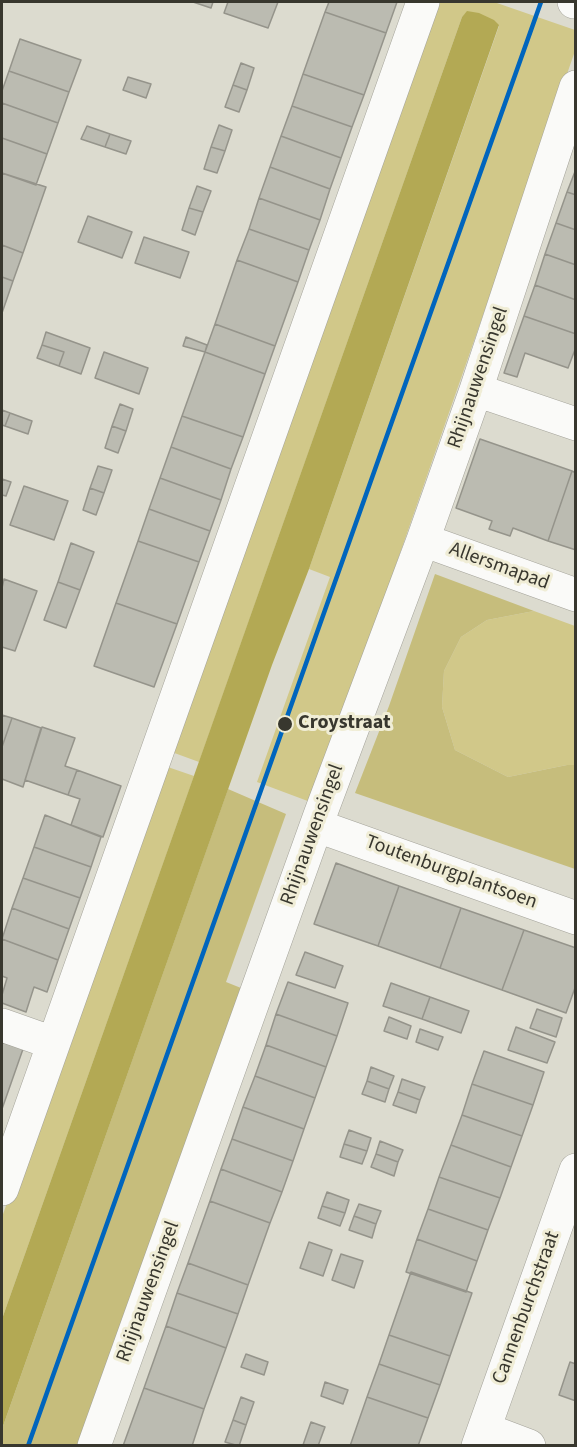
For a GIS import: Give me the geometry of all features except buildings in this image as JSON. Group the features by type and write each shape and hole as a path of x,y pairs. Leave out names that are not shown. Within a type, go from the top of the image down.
{"street":[{"path":"2,1189 423,2"},
{"name":"Rhijnauwensingel","path":"94,1446 320,815 423,540 476,390 576,87"},
{"path":"476,390 576,424"},
{"name":"Allersmapad","path":"423,540 576,595"},
{"name":"Toutenburgplantsoen","path":"326,829 576,918"},
{"path":"2,1025 53,1043"},
{"name":"Cannenburchstraat","path":"481,1437 576,1170"},
{"path":"481,1437 529,1446"}],"shaded area":[{"path":"434,2 494,2 575,30 575,51 313,803 257,782 330,577 309,569 499,26 467,12 462,17 199,762 169,751"},
{"path":"467,11 479,13 499,25 309,569 272,665 2,1429 2,1319 462,17"},
{"path":"435,574 534,611 487,620 461,637 444,671 442,707 455,750 508,777 575,765 575,869 355,793 389,706"},
{"path":"534,611 575,626 575,765 508,777 455,750 442,707 444,671 461,637 487,620"},
{"path":"162,765 194,776 2,1319 2,1217"},
{"path":"228,789 286,814 226,982 246,990 83,1445 2,1446 2,1429"}],"transit line":[{"path":"28,1446 541,2"}],"place":[{"name":"Croystraat","path":"285,724"}]}
